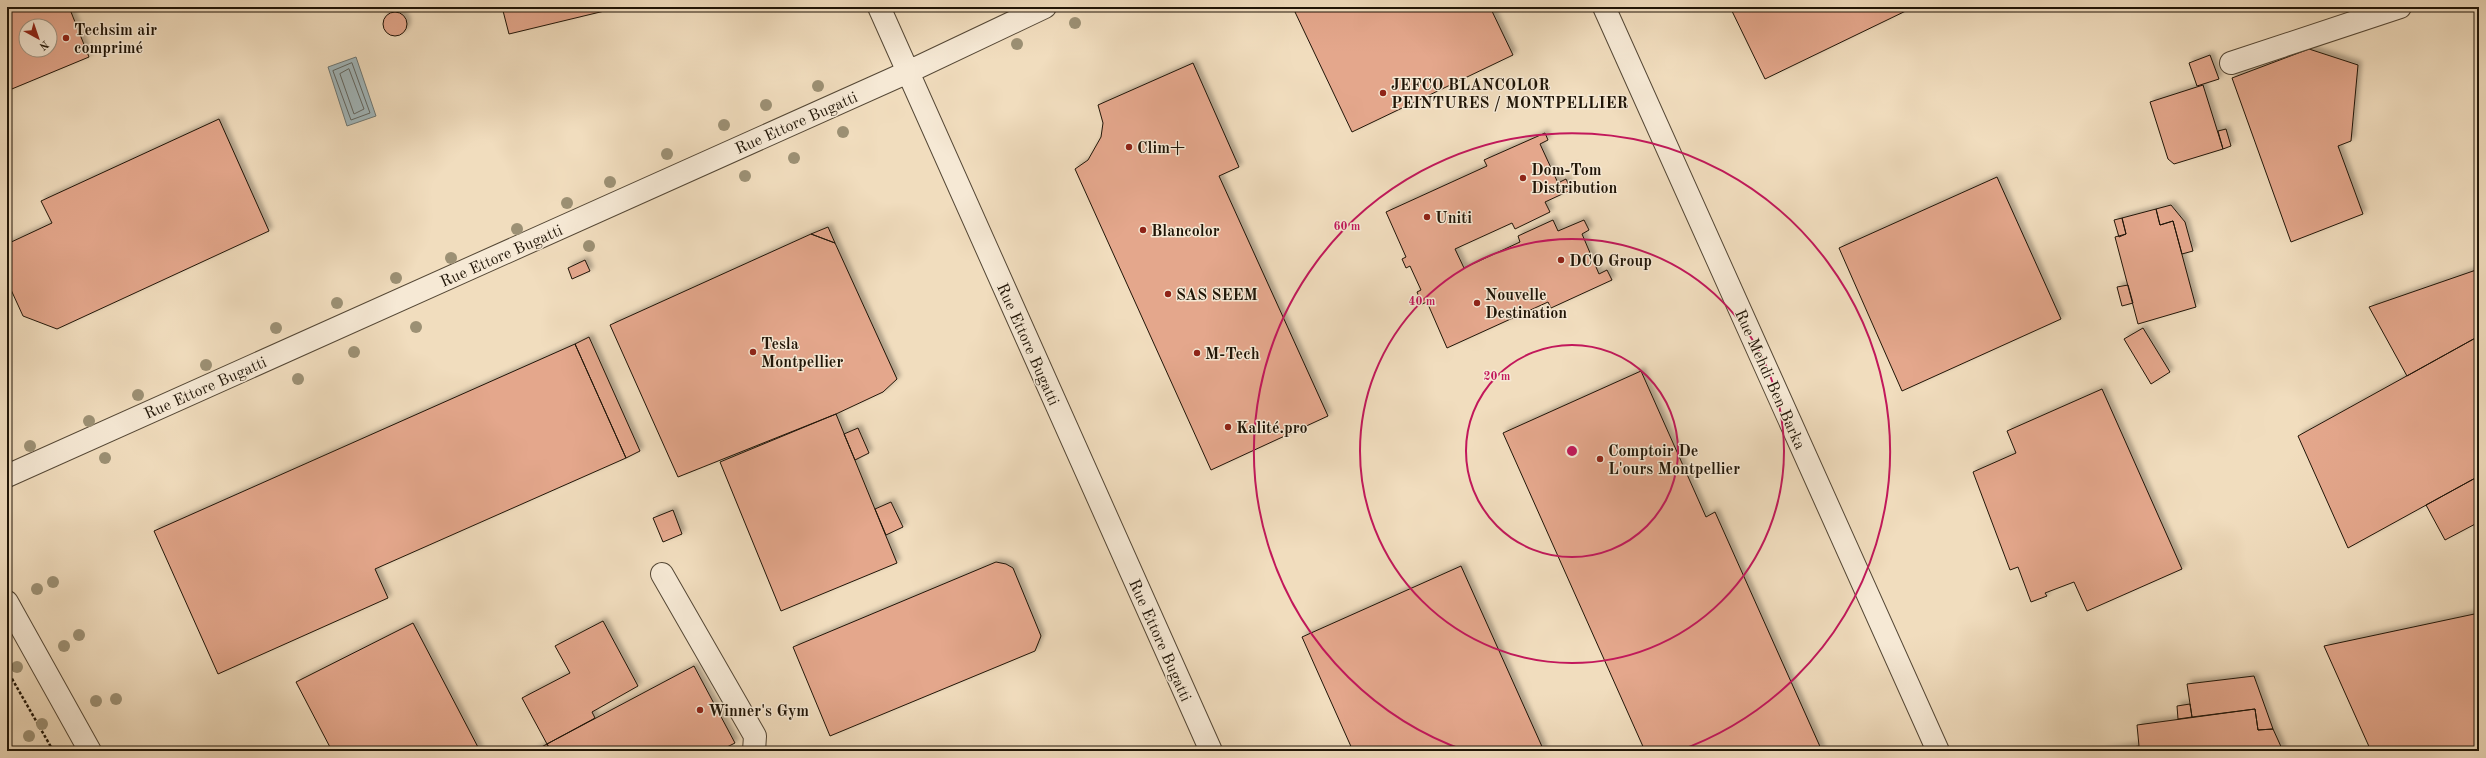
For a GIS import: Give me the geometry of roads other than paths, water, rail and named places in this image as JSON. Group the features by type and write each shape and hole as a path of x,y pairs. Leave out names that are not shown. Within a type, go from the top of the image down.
{"street":[{"path":"879,7 908,72 1045,7"},
{"name":"Rue Mehdi Ben Barka","path":"1604,7 1938,751"},
{"path":"2231,63 2400,7"},
{"name":"Rue Ettore Bugatti","path":"7,476 908,72 1211,751"},
{"path":"662,574 755,736 754,751"},
{"path":"7,602 90,751"}],"water":[{"path":"356,57 376,116 347,126 328,67"}],"place":[{"name":"Techsim air comprimé","path":"66,38"},
{"name":"JEFCO BLANCOLOR PEINTURES / MONTPELLIER","path":"1383,93"},
{"name":"Clim+","path":"1129,147"},
{"name":"Dom-Tom Distribution","path":"1523,178"},
{"name":"Uniti","path":"1427,217"},
{"name":"Blancolor","path":"1143,230"},
{"name":"DCO Group","path":"1561,260"},
{"name":"SAS SEEM","path":"1168,294"},
{"name":"Nouvelle Destination","path":"1477,303"},
{"name":"Tesla Montpellier","path":"753,352"},
{"name":"M-Tech","path":"1197,353"},
{"name":"Kalité.pro","path":"1228,427"},
{"name":"Comptoir De L'ours Montpellier","path":"1600,459"},
{"name":"Winner's Gym","path":"700,710"}]}
